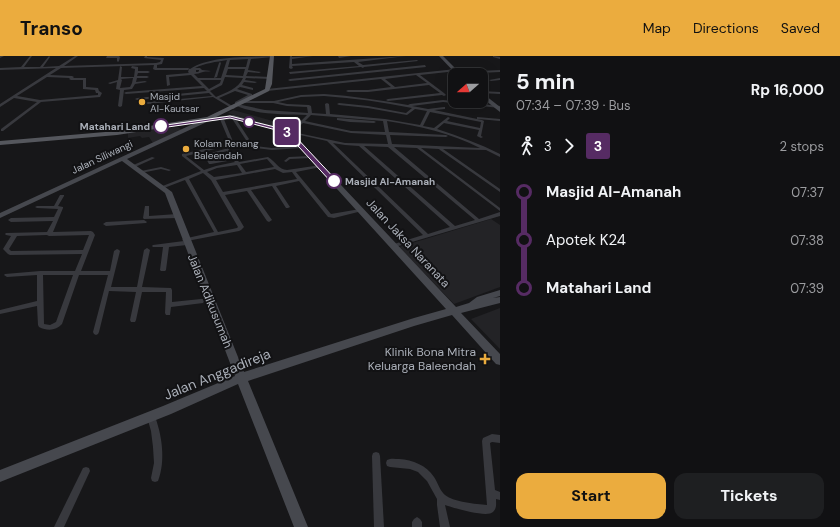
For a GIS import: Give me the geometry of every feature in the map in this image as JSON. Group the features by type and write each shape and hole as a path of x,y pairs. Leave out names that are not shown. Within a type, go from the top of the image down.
{"main road":[{"path":"0,143 117,133 208,119 222,115 234,106 267,90 270,78 271,56"},
{"path":"441,56 453,68"},
{"path":"488,99 499,109"},
{"path":"222,115 289,132"},
{"name":"Jalan Siliwangi","path":"0,216 208,119"},
{"path":"177,124 186,125 186,129"},
{"name":"Jalan Jaksa Naranata","path":"289,132 310,157 500,361"},
{"name":"Jalan Adikusumah","path":"123,159 168,192 186,241 301,527"},
{"name":"Jalan Anggadireja","path":"472,306 480,299 500,293"},
{"name":"Jalan Anggadireja","path":"0,476 151,417 241,378 414,322 500,300"}],"street":[{"path":"22,68 31,56"},
{"path":"0,106 77,56"},
{"path":"271,56 212,60 191,69 190,72 214,97 234,106 267,112 326,115 404,122 455,136 490,150 500,156"},
{"path":"136,72 155,69 188,69 194,65 212,60 271,56"},
{"path":"291,88 291,57 312,56"},
{"path":"339,57 348,56"},
{"path":"291,65 405,56"},
{"path":"409,56 435,72"},
{"path":"494,56 500,58"},
{"path":"41,67 49,57"},
{"path":"107,57 119,57 118,61"},
{"path":"0,69 156,64 161,63 163,59 157,57 145,57 139,62"},
{"path":"339,57 344,62"},
{"path":"148,103 214,97 236,90 244,81 250,58"},
{"path":"205,79 212,60"},
{"path":"137,99 208,91 220,85 224,78 229,60"},
{"path":"355,61 377,78"},
{"path":"290,73 417,61"},
{"path":"236,74 239,62"},
{"path":"215,77 220,70 220,63"},
{"path":"155,69 156,64"},
{"path":"290,80 425,66"},
{"path":"56,70 121,67 136,67 134,83 131,88 118,89 121,67"},
{"path":"226,68 238,68 260,72"},
{"path":"188,69 190,74 208,91"},
{"path":"201,71 220,70"},
{"path":"488,72 500,71"},
{"path":"267,90 435,72 448,73"},
{"path":"168,85 167,76 190,74"},
{"path":"417,74 443,94 444,114"},
{"path":"14,97 40,101 99,96 100,92 97,92 97,89 84,88 85,79 48,76"},
{"path":"197,79 245,76 270,78"},
{"path":"110,83 119,79 147,77"},
{"path":"382,78 394,88"},
{"path":"492,81 491,80 500,80"},
{"path":"244,81 255,82"},
{"path":"134,83 145,82"},
{"path":"348,91 368,91 431,84"},
{"path":"241,86 252,89"},
{"path":"126,93 203,87"},
{"path":"492,88 499,93"},
{"path":"120,106 122,89"},
{"path":"488,89 491,93 499,93"},
{"path":"234,106 251,95 236,90"},
{"path":"368,91 371,96 376,99 388,100 443,94"},
{"path":"273,102 297,96 324,95 405,106 444,104 499,109"},
{"path":"324,95 326,115"},
{"path":"308,96 310,114"},
{"path":"339,97 339,116"},
{"path":"407,98 416,106 482,122 479,136 481,137"},
{"path":"2,130 40,101"},
{"path":"244,102 273,102 309,106"},
{"path":"339,104 408,114 416,106"},
{"path":"421,126 429,110 444,104"},
{"path":"295,105 296,114"},
{"path":"354,106 354,112"},
{"path":"480,109 499,109"},
{"path":"392,111 386,121 390,146 478,220"},
{"path":"289,132 310,114"},
{"path":"222,115 232,144 225,146 244,172"},
{"path":"326,115 350,121 386,121"},
{"path":"434,130 445,122 449,115"},
{"path":"231,117 247,139"},
{"path":"404,122 407,117"},
{"path":"470,120 475,118 500,120"},
{"path":"290,119 346,132 455,136"},
{"path":"445,122 481,129"},
{"path":"289,132 345,144 490,150"},
{"path":"345,144 346,132"},
{"path":"329,141 427,236"},
{"path":"361,145 454,228"},
{"path":"155,246 186,241 239,229 241,227 213,179 183,155 218,147"},
{"path":"256,147 272,149 301,147"},
{"path":"419,148 500,210"},
{"path":"441,148 500,191"},
{"path":"228,150 205,153 211,162 234,158"},
{"path":"286,161 291,157 310,157"},
{"path":"133,166 153,158"},
{"path":"162,187 203,171 268,158 275,168 282,172 319,166"},
{"path":"141,172 161,168 170,170"},
{"path":"213,179 244,172 275,168"},
{"path":"293,171 330,216 360,210"},
{"path":"186,178 217,234"},
{"path":"222,194 300,180"},
{"path":"272,185 288,207"},
{"path":"248,190 269,220"},
{"path":"56,206 62,196"},
{"path":"37,207 56,206 61,208 49,234"},
{"path":"143,230 147,207"},
{"path":"393,246 500,214"},
{"path":"106,224 177,216"},
{"path":"11,220 55,219"},
{"path":"8,234 92,233 59,324 53,327 42,327 40,273"},
{"path":"15,234 6,249 7,252 85,252"},
{"path":"163,270 166,245"},
{"path":"133,320 147,250"},
{"path":"96,332 117,251"},
{"path":"7,275 40,273 112,273"},
{"path":"107,289 169,290 168,313"},
{"path":"168,305 201,301"},
{"path":"0,312 40,303"},
{"path":"151,417 159,458 158,470 155,478"},
{"path":"441,498 446,501 490,509 496,495 486,440 492,438 500,439"},
{"path":"376,456 379,527"},
{"path":"390,463 410,464 422,469 428,475 441,498 445,527"},
{"path":"59,527 86,471"}],"shaded area":[{"path":"233,110 280,123 275,127 228,113"},
{"path":"178,127 182,130 153,143 149,137 142,138 140,136 128,138 128,133"},
{"path":"491,219 500,225 500,287 454,304 399,247"},
{"path":"500,308 500,349 471,319"}],"bus line":[{"name":"3","path":"161,126 230,117 285,131 290,134 334,181"}],"place":[{"name":"Masjid Al-Kautsar","path":"142,102"},
{"name":"Matahari Land","path":"161,126"},
{"name":"Kolam Renang Baleendah","path":"186,149"},
{"name":"Masjid Al-Amanah","path":"334,181"},
{"name":"Klinik Bona Mitra Keluarga Baleendah","path":"485,359"}]}
